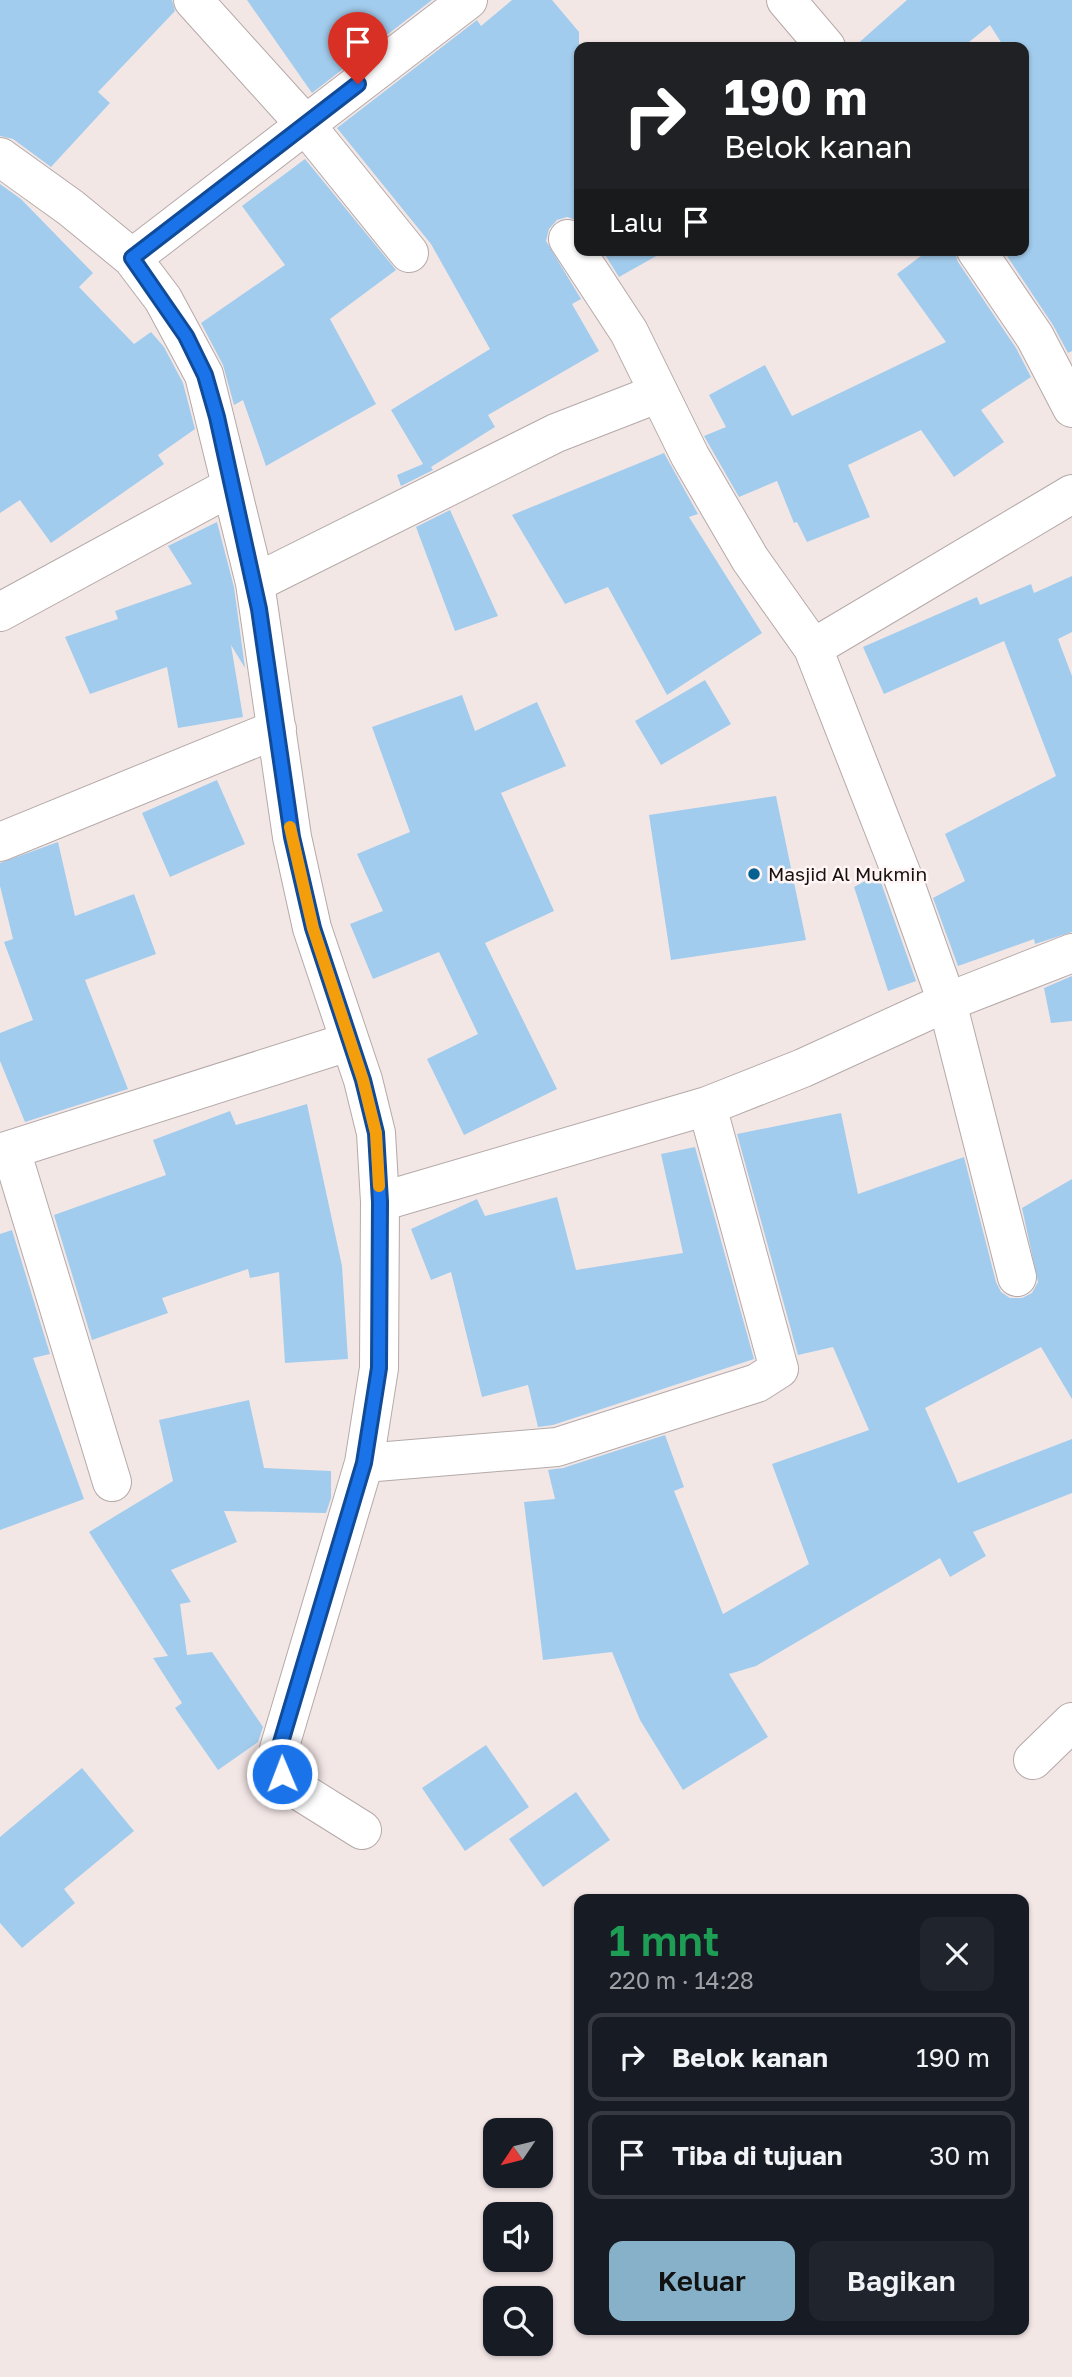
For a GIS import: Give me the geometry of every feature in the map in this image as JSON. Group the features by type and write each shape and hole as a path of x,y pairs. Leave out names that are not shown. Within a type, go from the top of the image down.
{"street":[{"path":"193,0 304,123 409,253"},
{"path":"132,258 304,123 468,0"},
{"path":"786,0 822,42"},
{"path":"0,157 71,208 132,258 169,308 205,375 254,583 292,837 313,928 348,1042 363,1080 376,1133 380,1202 379,1368 364,1463 279,1749 282,1774 298,1790 362,1830"},
{"path":"568,239 574,248"},
{"path":"579,256 629,332 690,456 750,559 813,648 902,875 947,1002 1017,1277"},
{"path":"980,256 1035,337 1072,408"},
{"path":"254,583 556,433 659,393"},
{"path":"0,612 230,487"},
{"path":"813,648 1072,494"},
{"path":"0,842 277,729"},
{"path":"380,1202 707,1106 803,1068 947,1002 1072,953"},
{"path":"112,1482 5,1151 348,1042"},
{"path":"364,1463 557,1447 757,1383 779,1369 707,1106"},
{"path":"1032,1760 1072,1722"}],"building":[{"path":"0,0 172,0 175,11 98,92 110,103 51,167 13,139 0,136"},
{"path":"247,0 432,0 312,93"},
{"path":"512,0 552,0 579,32 579,42 574,42 574,219 567,217 557,220 549,229 546,241 581,299 572,304 599,351 488,415 495,427 431,467 433,470 401,486 397,475 423,464 391,410 490,349 431,244 337,128 477,20 481,26"},
{"path":"907,0 1072,0 1072,351 1068,353 1053,325 1007,256 1029,256 1029,42 1001,42 990,25 969,42 860,42"},
{"path":"305,159 396,270 330,319 376,404 266,466 243,400 234,405 223,365 201,323 285,265 242,206"},
{"path":"0,184 21,199 93,273 79,287 134,344 151,332 164,347 183,383 195,429 158,455 164,464 51,543 20,500 0,513"},
{"path":"606,256 656,256 619,277"},
{"path":"921,256 956,256 1016,348 1031,377 981,410 1004,442 954,477 921,430 848,465 870,517 807,542 797,522 794,523 777,481 739,497 704,436 726,427 709,395 765,365 792,416 946,342 897,274"},
{"path":"664,453 698,514 689,517 762,633 667,695 608,587 565,604 512,515"},
{"path":"450,510 498,616 455,631 416,527"},
{"path":"217,522 234,587 245,668 231,645 243,717 178,728 167,667 90,694 65,637 118,619 115,611 192,584 168,546"},
{"path":"1072,576 1072,632 1058,639 1072,676 1072,932 1035,944 1034,939 958,966 933,898 965,881 945,834 1056,776 1004,641 884,694 863,647 977,597 980,605 1031,584 1034,593"},
{"path":"705,680 731,724 661,765 635,721"},
{"path":"462,695 475,731 537,702 566,766 501,793 554,911 485,943 557,1089 464,1135 427,1059 478,1034 439,952 373,979 350,924 383,911 357,854 410,832 372,727"},
{"path":"217,780 245,844 170,877 142,813"},
{"name":"Masjid Al Mukmin","path":"776,796 806,940 671,960 649,815"},
{"path":"58,842 75,916 134,894 156,954 85,980 128,1089 25,1122 0,1061 0,1033 33,1020 4,942 13,939 0,886 0,863"},
{"path":"878,874 916,981 888,991 854,887"},
{"path":"1072,976 1072,1021 1051,1023 1044,988"},
{"path":"307,1104 342,1266 348,1359 285,1363 279,1272 250,1278 248,1269 162,1298 168,1313 92,1340 54,1215 166,1175 153,1140 230,1111 236,1125"},
{"path":"841,1113 858,1194 964,1157 996,1282 1001,1292 1010,1298 1022,1298 1032,1293 1038,1282 1022,1208 1072,1179 1072,1399 1041,1347 925,1408 958,1483 1072,1439 1072,1493 973,1532 986,1556 950,1577 940,1558 756,1666 729,1674 768,1737 683,1790 640,1720 612,1652 543,1660 524,1502 555,1499 548,1470 563,1468 665,1435 684,1487 674,1491 723,1614 809,1564 772,1464 869,1430 833,1347 798,1355 737,1134"},
{"path":"695,1147 754,1359 553,1425 538,1427 528,1385 482,1397 451,1272 431,1280 411,1229 477,1199 485,1216 557,1197 576,1270 683,1253 661,1154"},
{"path":"12,1230 50,1354 33,1358 84,1499 0,1530 0,1234"},
{"path":"249,1400 264,1468 331,1471 331,1498 326,1513 224,1511 237,1542 171,1570 191,1602 180,1604 187,1655 212,1652 263,1727 258,1742 218,1770 175,1708 182,1703 153,1658 168,1656 89,1532 173,1481 159,1420"},
{"path":"486,1745 529,1807 465,1851 422,1788"},
{"path":"82,1768 134,1831 64,1889 75,1903 22,1948 0,1923 0,1837"},
{"path":"576,1792 610,1840 543,1887 509,1839"}],"slow traffic":[{"path":"290,827 313,928 348,1042 363,1080 376,1133 379,1186"}],"place":[{"name":"Masjid Al Mukmin","path":"754,874"}],"route":[{"path":"282,1774 279,1749 364,1463 379,1368 380,1202 376,1133 363,1080 348,1042 313,928 292,837 264,635 217,417 205,375 186,336 163,299 132,258 358,84"}]}
